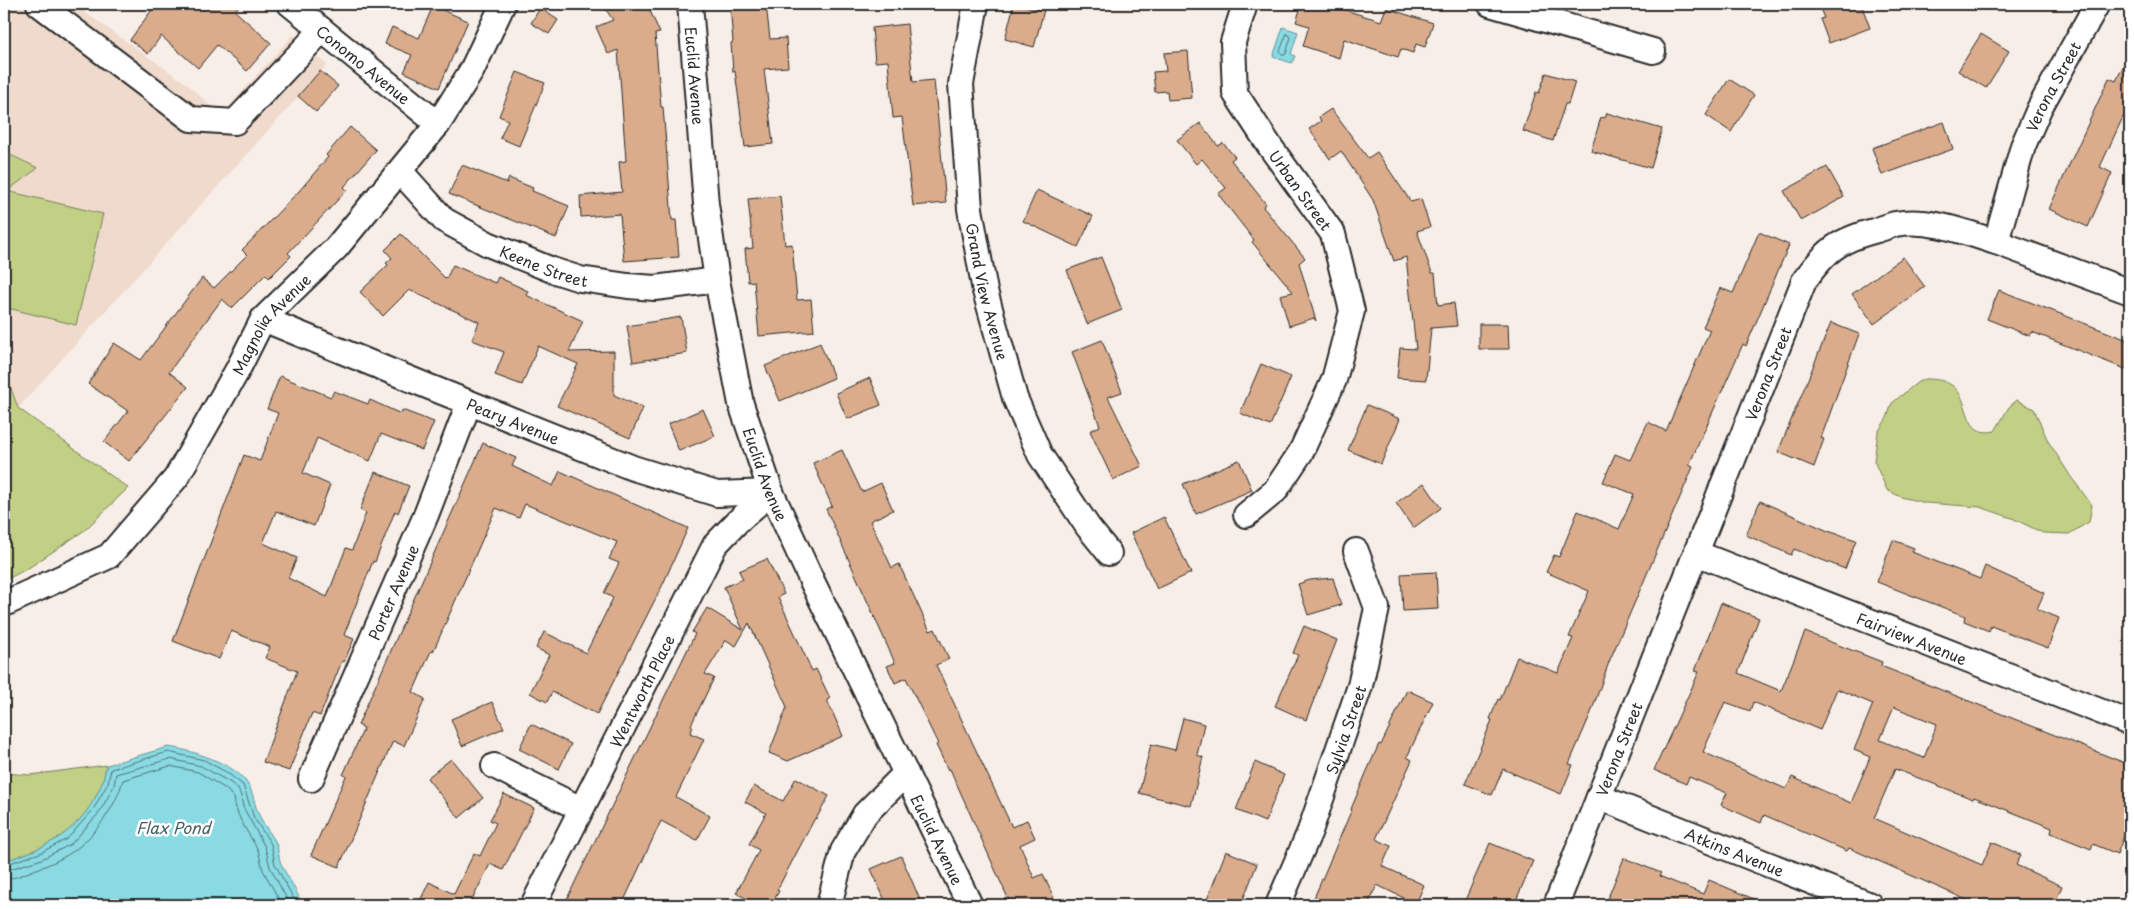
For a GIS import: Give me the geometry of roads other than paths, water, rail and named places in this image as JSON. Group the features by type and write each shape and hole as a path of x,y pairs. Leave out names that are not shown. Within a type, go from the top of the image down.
{"street":[{"path":"40,4 190,119 234,122 322,30"},
{"name":"Conomo Avenue","path":"290,4 438,124"},
{"name":"Magnolia Avenue","path":"4,604 109,556 176,478 237,371 263,319 336,248 438,124 472,70 503,4"},
{"name":"Euclid Avenue","path":"690,4 706,204 717,280 741,404 771,492 811,580 970,905"},
{"name":"Grand View Avenue","path":"976,4 961,84 970,209 985,291 1015,398 1040,455 1088,527 1109,553"},
{"name":"Urban Street","path":"1245,4 1233,42 1235,92 1333,234 1352,312 1334,380 1302,452 1275,492 1246,515"},
{"path":"1490,4 1653,51"},
{"name":"Verona Street","path":"1556,905 1804,281 1820,259 1837,244 1856,235 1896,224 1940,226 1996,242 2023,146 2039,109 2097,4"},
{"name":"Keene Street","path":"400,171 444,220 488,244 552,270 580,279 646,288 717,280"},
{"path":"1996,242 2130,292"},
{"name":"Peary Avenue","path":"263,319 633,468 718,494 771,492"},
{"name":"Porter Avenue","path":"311,779 426,515 469,403"},
{"name":"Wentworth Place","path":"533,905 715,545 738,521 771,492"},
{"name":"Sylvia Street","path":"1278,905 1310,831 1360,686 1377,608 1356,551"},
{"name":"Fairview Avenue","path":"1696,553 2130,723"},
{"path":"494,766 581,809"},
{"path":"829,905 843,851 865,814 906,773"},
{"name":"Atkins Avenue","path":"1599,797 1870,905"}],"water":[{"path":"1283,27 1298,32 1291,54 1295,56 1292,63 1273,57"},
{"name":"Flax Pond","path":"168,747 200,754 222,764 232,769 247,783 257,811 276,844 281,864 302,905 4,905 4,861 21,856 50,843 75,825 94,799 103,781 107,765"}]}
